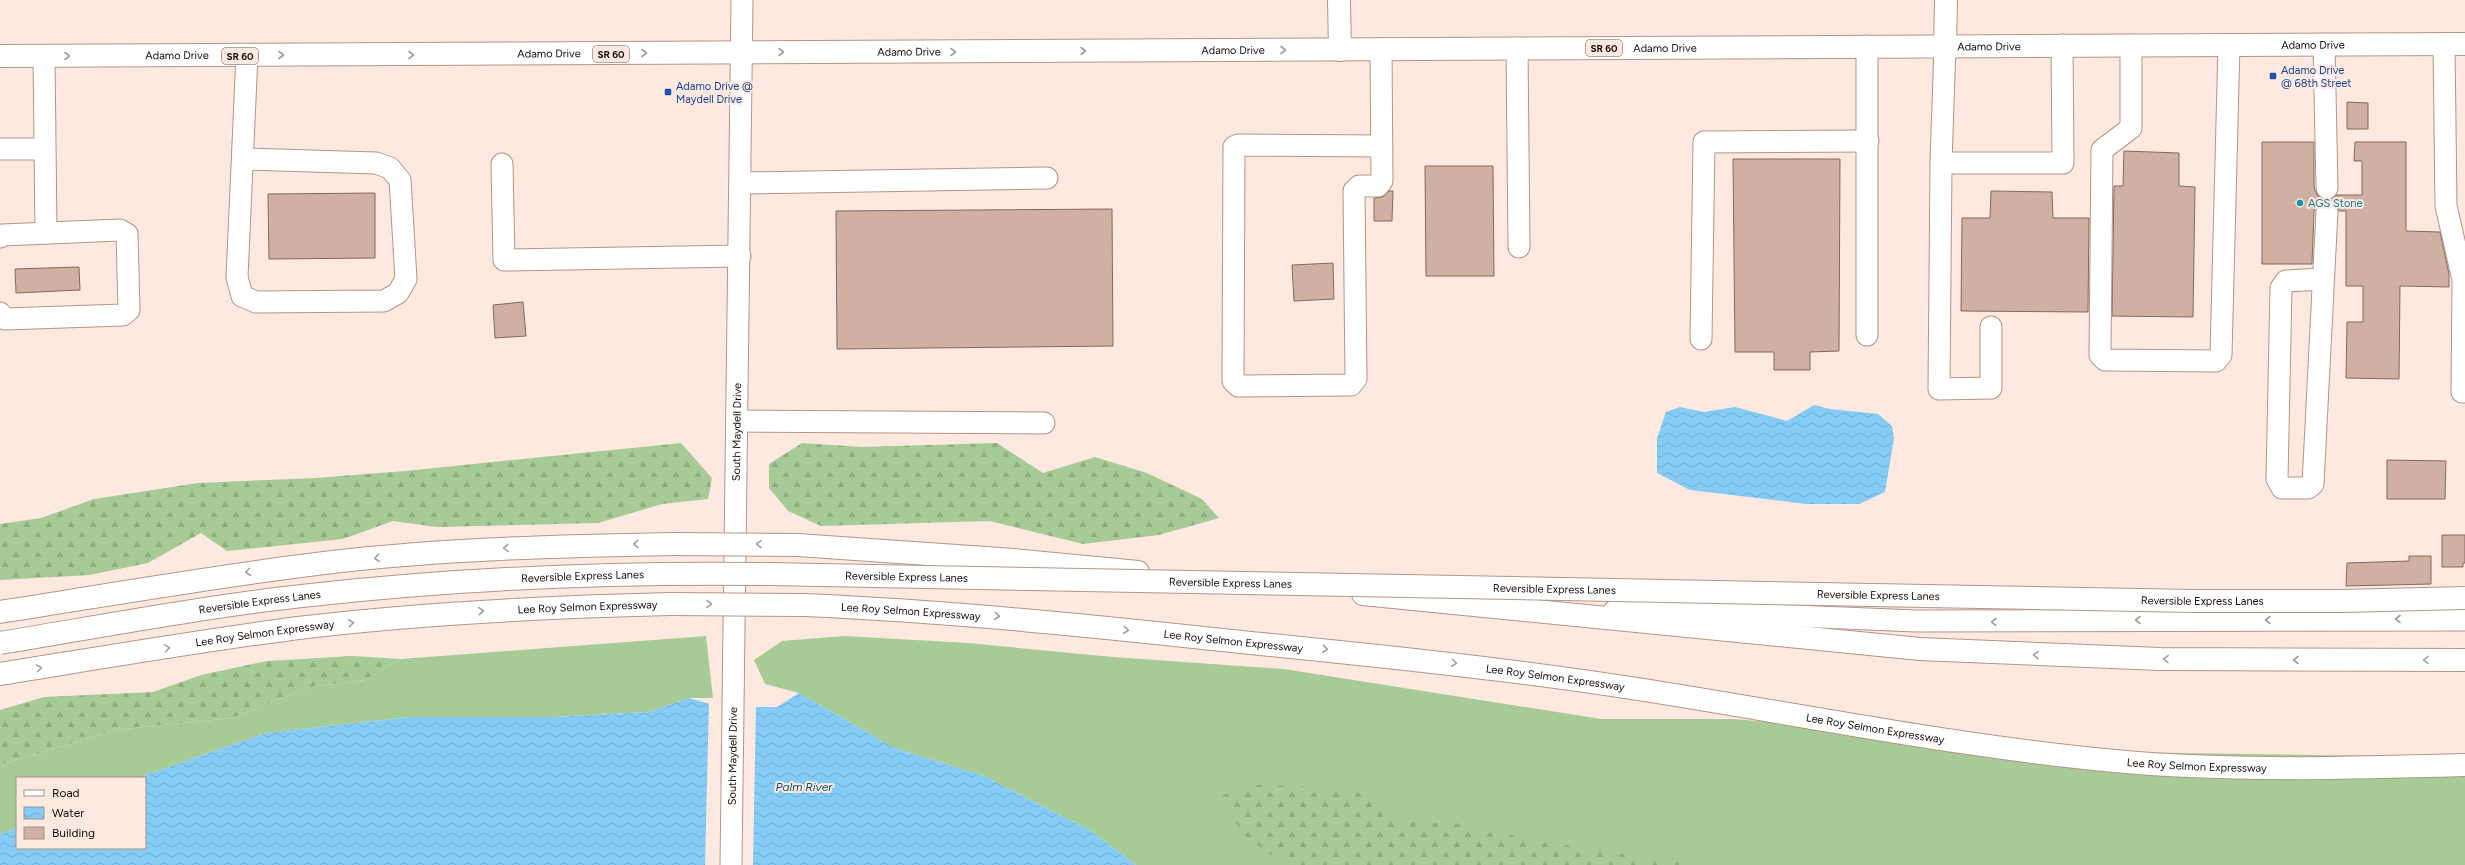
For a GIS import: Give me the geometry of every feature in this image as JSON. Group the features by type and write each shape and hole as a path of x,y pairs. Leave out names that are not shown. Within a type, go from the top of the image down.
{"main road":[{"path":"1339,0 1340,50"},
{"path":"1945,46 1946,0"},
{"name":"Adamo Drive","path":"0,56 247,56 2454,44"},
{"path":"0,612 240,573 326,563 499,548 675,544 798,545 1014,560 1851,644 1991,652 2160,659 2465,660"},
{"name":"Reversible Express Lanes","path":"0,643 311,595 504,578 579,575 769,574 2193,601 2465,598"},
{"name":"Lee Roy Selmon Expressway","path":"0,674 190,644 364,621 548,606 670,604 804,605 972,614 1453,663 1632,688 1874,729 2003,748 2121,761 2261,769 2465,765"}],"street":[{"name":"South Maydell Drive","path":"731,865 738,421 742,0"},
{"path":"2324,44 2327,188"},
{"path":"2454,44 2446,206 2463,280 2462,392 2465,392"},
{"path":"1941,163 2063,163 2062,45"},
{"path":"2131,45 2131,128 2102,150 2100,354 2105,360 2216,361 2221,355 2229,45"},
{"path":"1867,46 1867,335"},
{"path":"1945,46 1941,163 1938,389 1991,388 1991,327"},
{"path":"1518,48 1519,247"},
{"path":"1381,49 1382,146 1381,184 1378,186 1359,186 1354,191 1356,379 1351,384 1238,386 1233,381 1234,147 1238,145 1382,146"},
{"path":"44,56 46,233"},
{"path":"243,159 376,163 390,168 400,180 406,279 398,293 384,302 256,302 242,296 237,277 247,56"},
{"path":"1701,339 1704,142 1868,141"},
{"path":"0,149 44,148"},
{"path":"502,164 504,260 740,256"},
{"path":"741,184 1047,178"},
{"path":"2322,279 2286,281 2281,288 2277,479 2282,488 2308,488 2313,484 2322,279 2327,211"},
{"path":"0,237 2,235 120,230 126,234 129,310 124,315 5,319 0,313"},
{"path":"738,421 1044,423"},
{"path":"1572,615 1650,610 1923,622 2465,620"}],"green space":[{"path":"681,443 712,478 708,499 662,504 598,523 436,527 393,521 343,539 227,551 201,533 148,563 89,575 0,580 0,524 41,518 94,499 198,483 315,478 405,471"},
{"path":"802,443 862,447 997,443 1043,473 1095,457 1147,473 1202,499 1219,518 1159,535 1083,544 990,521 821,526 788,511 769,488 769,464"},
{"path":"706,636 713,698 689,698 649,712 551,717 409,717 266,733 140,777 16,777 16,827 0,835 0,765 115,730 232,718 310,687 365,680 401,659"},
{"path":"844,636 968,643 1113,657 1284,669 1601,719 1734,719 2114,752 2465,757 2465,865 1136,865 1091,831 984,776 894,748 799,693 765,684 754,660 782,641"},
{"path":"353,656 401,659 365,680 310,687 232,718 115,730 0,765 0,710 44,697 153,692 201,675 267,661"},
{"path":"1253,785 1356,788 1382,811 1415,823 1455,823 1544,842 1697,865 1286,865 1246,837 1218,797"}],"water":[{"path":"1814,405 1830,409 1878,414 1892,426 1894,438 1885,492 1859,504 1806,504 1690,490 1657,473 1657,438 1666,412 1680,407 1704,412 1735,407 1787,421"},
{"name":"Palm River","path":"799,693 894,748 984,776 1091,831 1136,865 0,865 0,835 16,827 16,849 146,849 146,777 140,777 266,733 409,717 551,717 649,712 689,698 727,709 727,707 777,707"}],"pier":[{"path":"709,702 726,707 756,705 753,865 705,865"}],"building":[{"path":"2347,102 2368,103 2368,129 2347,129"},
{"name":"AGS Stone","path":"2262,142 2314,142 2314,187 2317,195 2325,200 2317,204 2314,211 2312,264 2262,264"},
{"path":"2355,142 2406,142 2406,231 2440,232 2449,274 2449,287 2400,286 2399,379 2346,378 2347,322 2363,322 2363,286 2346,286 2346,211 2339,211 2337,205 2329,199 2337,195 2362,195 2362,161 2354,161"},
{"path":"2124,151 2179,153 2179,186 2195,187 2193,317 2112,316 2114,186 2123,186"},
{"path":"1733,159 1840,159 1839,351 1810,352 1810,370 1774,370 1774,352 1735,352"},
{"path":"1425,166 1493,166 1494,276 1426,276"},
{"path":"1389,191 1393,191 1392,221 1374,221 1374,198 1383,197"},
{"path":"1991,191 2052,192 2053,218 2089,218 2088,312 1961,311 1962,218 1990,218"},
{"path":"375,193 375,258 269,259 268,194"},
{"path":"1112,209 1113,346 837,349 836,211"},
{"path":"1333,263 1334,299 1294,301 1292,265"},
{"path":"79,267 80,290 16,293 15,269"},
{"path":"523,302 526,336 495,338 493,305"},
{"path":"2387,460 2446,461 2445,499 2387,499"},
{"path":"2442,535 2465,535 2465,563 2463,563 2463,567 2442,567"},
{"path":"2409,556 2431,556 2431,584 2346,586 2347,563 2409,561"}],"place":[{"name":"Adamo Drive @ 68th Street","path":"2273,76"},
{"name":"Adamo Drive @ Maydell Drive","path":"668,92"},
{"name":"AGS Stone","path":"2300,203"}]}
